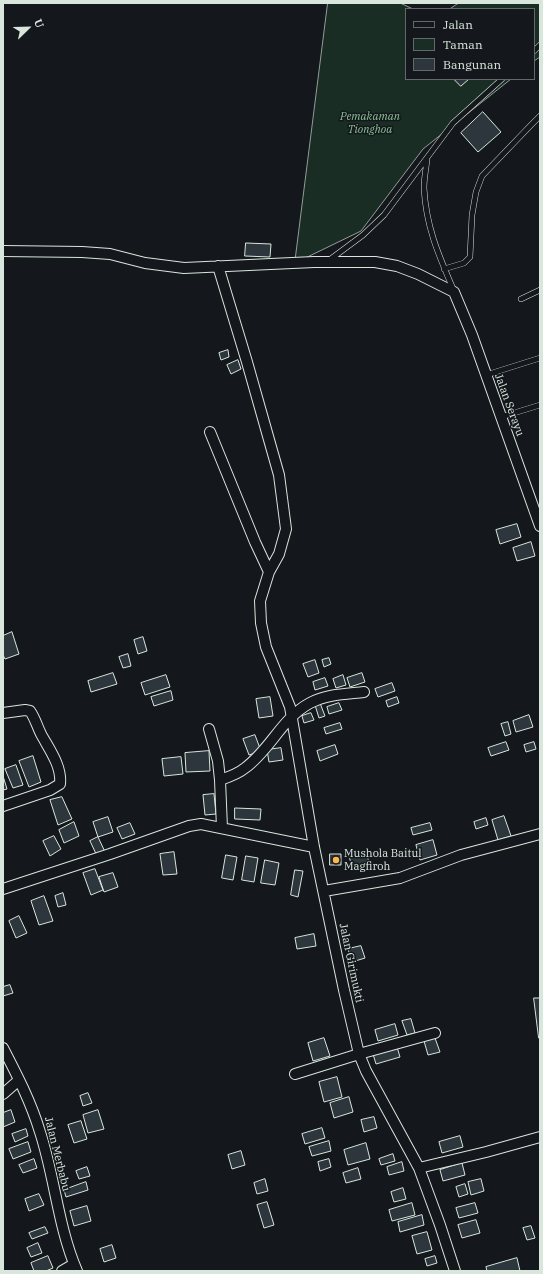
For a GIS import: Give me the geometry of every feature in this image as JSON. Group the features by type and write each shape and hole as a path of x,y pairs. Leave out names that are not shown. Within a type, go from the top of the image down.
{"street":[{"path":"3,251 82,252 110,254 145,263 184,268 375,262 397,266 418,274 454,292"},
{"name":"Jalan Girimukti","path":"218,266 274,455 283,496 286,529 278,554 269,572 260,601 261,623 266,647 290,707 314,847 331,932 359,1054 366,1071 419,1168 455,1271"},
{"name":"Jalan Serayu","path":"454,292 472,334 538,514 540,526"},
{"path":"210,432 255,542 269,572"},
{"path":"220,780 234,776 246,768 260,754 292,716 310,704 323,698 338,694 364,692"},
{"path":"3,713 25,710 30,711 59,770 60,784 50,790 3,806"},
{"path":"209,729 218,761 222,828"},
{"path":"3,889 189,826 201,824 314,847"},
{"path":"324,891 400,878 461,855 540,834"},
{"path":"295,1074 359,1054 436,1033"},
{"name":"Jalan Merbabu","path":"3,1048 31,1105 40,1132 62,1227 76,1268"},
{"path":"3,1094 19,1080"},
{"path":"419,1168 540,1137"},
{"path":"62,1271 76,1268"}],"lane":[{"path":"327,263 363,235 384,215 453,123 501,80"},
{"path":"444,269 464,263 470,257 472,215 476,192 482,176 530,124 540,116"},
{"path":"427,159 424,186 430,231 454,292"},
{"path":"520,299 540,290"},
{"path":"486,375 540,358"},
{"path":"501,416 540,405"}],"green space":[{"name":"Pemakaman Tionghoa","path":"328,3 400,3 411,8 405,8 405,80 510,80 423,149 361,231 295,263"},
{"path":"459,3 540,3 540,57 535,60 535,8 452,8"}],"building":[{"path":"455,80 468,80 461,86"},
{"path":"483,112 501,132 478,152 461,133"},
{"path":"246,243 271,244 270,257 245,256"},
{"path":"228,350 229,357 221,360 219,353"},
{"path":"238,360 241,369 231,374 227,365"},
{"path":"517,524 521,537 500,544 496,530"},
{"path":"531,542 535,556 517,561 513,548"},
{"path":"12,632 19,654 5,659 3,655 3,636"},
{"path":"143,637 147,651 138,654 134,640"},
{"path":"128,654 131,666 123,668 119,657"},
{"path":"329,658 331,664 324,667 322,660"},
{"path":"315,660 319,673 308,677 303,664"},
{"path":"113,673 117,684 91,692 88,681"},
{"path":"362,673 365,682 350,687 347,678"},
{"path":"166,675 170,687 145,695 141,683"},
{"path":"343,675 346,685 336,688 333,679"},
{"path":"325,678 328,686 315,690 313,682"},
{"path":"392,683 395,691 378,697 375,689"},
{"path":"171,691 173,700 154,706 151,697"},
{"path":"270,697 273,716 259,718 256,699"},
{"path":"397,697 399,703 388,707 386,701"},
{"path":"320,703 325,716 319,718 315,705"},
{"path":"339,703 342,710 329,714 327,707"},
{"path":"311,713 314,720 304,723 302,716"},
{"path":"529,715 533,727 516,732 513,721"},
{"path":"508,722 511,734 505,736 501,724"},
{"path":"340,723 342,729 326,734 324,728"},
{"path":"255,735 261,751 249,755 243,739"},
{"path":"506,742 509,750 491,756 488,748"},
{"path":"534,742 536,749 526,752 524,745"},
{"path":"335,745 338,754 320,761 317,751"},
{"path":"281,748 283,760 269,762 267,750"},
{"path":"209,751 210,771 186,772 185,753"},
{"path":"33,756 41,782 29,787 19,761"},
{"path":"181,757 183,774 164,776 162,759"},
{"path":"16,765 23,785 13,788 5,769"},
{"path":"3,776 7,789 3,790"},
{"path":"214,794 216,814 205,815 203,795"},
{"path":"62,797 72,819 58,825 50,800"},
{"path":"235,808 261,809 260,820 235,819"},
{"path":"504,816 511,836 498,840 492,820"},
{"path":"108,817 113,832 98,837 93,822"},
{"path":"486,818 488,825 476,829 474,822"},
{"path":"74,822 79,836 64,843 59,830"},
{"path":"130,823 135,834 122,839 117,828"},
{"path":"430,823 432,830 413,835 411,828"},
{"path":"54,836 61,849 50,856 43,841"},
{"path":"98,837 106,854 98,858 90,841"},
{"path":"433,840 437,855 420,860 416,845"},
{"path":"174,852 177,874 163,875 160,854"},
{"path":"366,852 369,862 352,867 349,856"},
{"name":"Mushola Baitul Magfiroh","path":"330,854 341,854 341,865 330,865"},
{"path":"226,855 237,857 233,880 222,878"},
{"path":"246,856 258,858 254,882 242,880"},
{"path":"265,860 279,863 275,885 261,883"},
{"path":"95,869 103,890 91,895 83,873"},
{"path":"295,870 303,871 298,897 291,895"},
{"path":"113,873 118,887 104,892 99,877"},
{"path":"63,893 66,905 58,907 55,896"},
{"path":"44,896 53,921 39,925 31,901"},
{"path":"19,916 27,933 16,938 9,921"},
{"path":"314,934 316,946 297,949 295,938"},
{"path":"361,946 365,958 352,962 348,949"},
{"path":"10,985 13,993 3,996 3,987"},
{"path":"534,998 540,998 540,1038 539,1038"},
{"path":"411,1019 415,1033 407,1035 402,1021"},
{"path":"395,1024 398,1035 378,1041 375,1030"},
{"path":"324,1038 330,1056 313,1061 308,1043"},
{"path":"435,1038 440,1052 428,1055 424,1041"},
{"path":"397,1047 400,1057 376,1064 373,1054"},
{"path":"337,1077 342,1097 324,1102 319,1082"},
{"path":"88,1093 92,1103 83,1106 80,1096"},
{"path":"349,1097 353,1112 334,1118 330,1103"},
{"path":"11,1110 15,1122 3,1127 3,1113"},
{"path":"98,1110 104,1129 88,1133 83,1115"},
{"path":"374,1117 377,1128 364,1132 361,1120"},
{"path":"81,1121 87,1139 74,1143 68,1125"},
{"path":"322,1128 325,1138 305,1144 302,1134"},
{"path":"26,1129 28,1136 15,1142 12,1134"},
{"path":"460,1136 463,1147 442,1153 439,1142"},
{"path":"329,1141 331,1151 312,1156 309,1147"},
{"path":"28,1142 31,1152 13,1159 9,1149"},
{"path":"366,1143 370,1159 348,1165 344,1150"},
{"path":"241,1151 245,1165 232,1169 228,1155"},
{"path":"393,1154 395,1161 381,1165 379,1159"},
{"path":"34,1159 37,1168 23,1173 19,1165"},
{"path":"329,1159 331,1167 320,1171 318,1162"},
{"path":"402,1162 404,1171 389,1175 387,1167"},
{"path":"462,1163 465,1175 443,1181 440,1170"},
{"path":"87,1167 90,1176 79,1179 76,1171"},
{"path":"358,1168 361,1179 346,1183 343,1173"},
{"path":"265,1179 268,1191 257,1194 254,1183"},
{"path":"481,1179 484,1191 471,1195 468,1182"},
{"path":"86,1182 88,1190 66,1197 64,1190"},
{"path":"465,1184 468,1194 459,1197 456,1187"},
{"path":"403,1188 406,1199 394,1202 391,1192"},
{"path":"39,1194 44,1205 29,1211 25,1199"},
{"path":"267,1202 274,1225 264,1228 257,1205"},
{"path":"412,1203 415,1215 392,1221 389,1210"},
{"path":"475,1203 478,1213 459,1218 456,1208"},
{"path":"87,1206 91,1221 74,1226 70,1211"},
{"path":"422,1215 424,1225 400,1232 398,1222"},
{"path":"476,1220 480,1233 462,1238 458,1225"},
{"path":"531,1226 535,1238 527,1240 523,1228"},
{"path":"45,1227 48,1233 32,1239 29,1233"},
{"path":"427,1232 432,1250 417,1254 412,1236"},
{"path":"38,1243 42,1253 31,1257 27,1248"},
{"path":"112,1245 116,1258 104,1262 100,1249"},
{"path":"48,1256 53,1268 46,1271 34,1271 31,1263"},
{"path":"435,1256 437,1263 427,1266 425,1259"},
{"path":"517,1258 520,1271 487,1271 486,1267"}],"place":[{"name":"Mushola Baitul Magfiroh","path":"336,860"}]}
